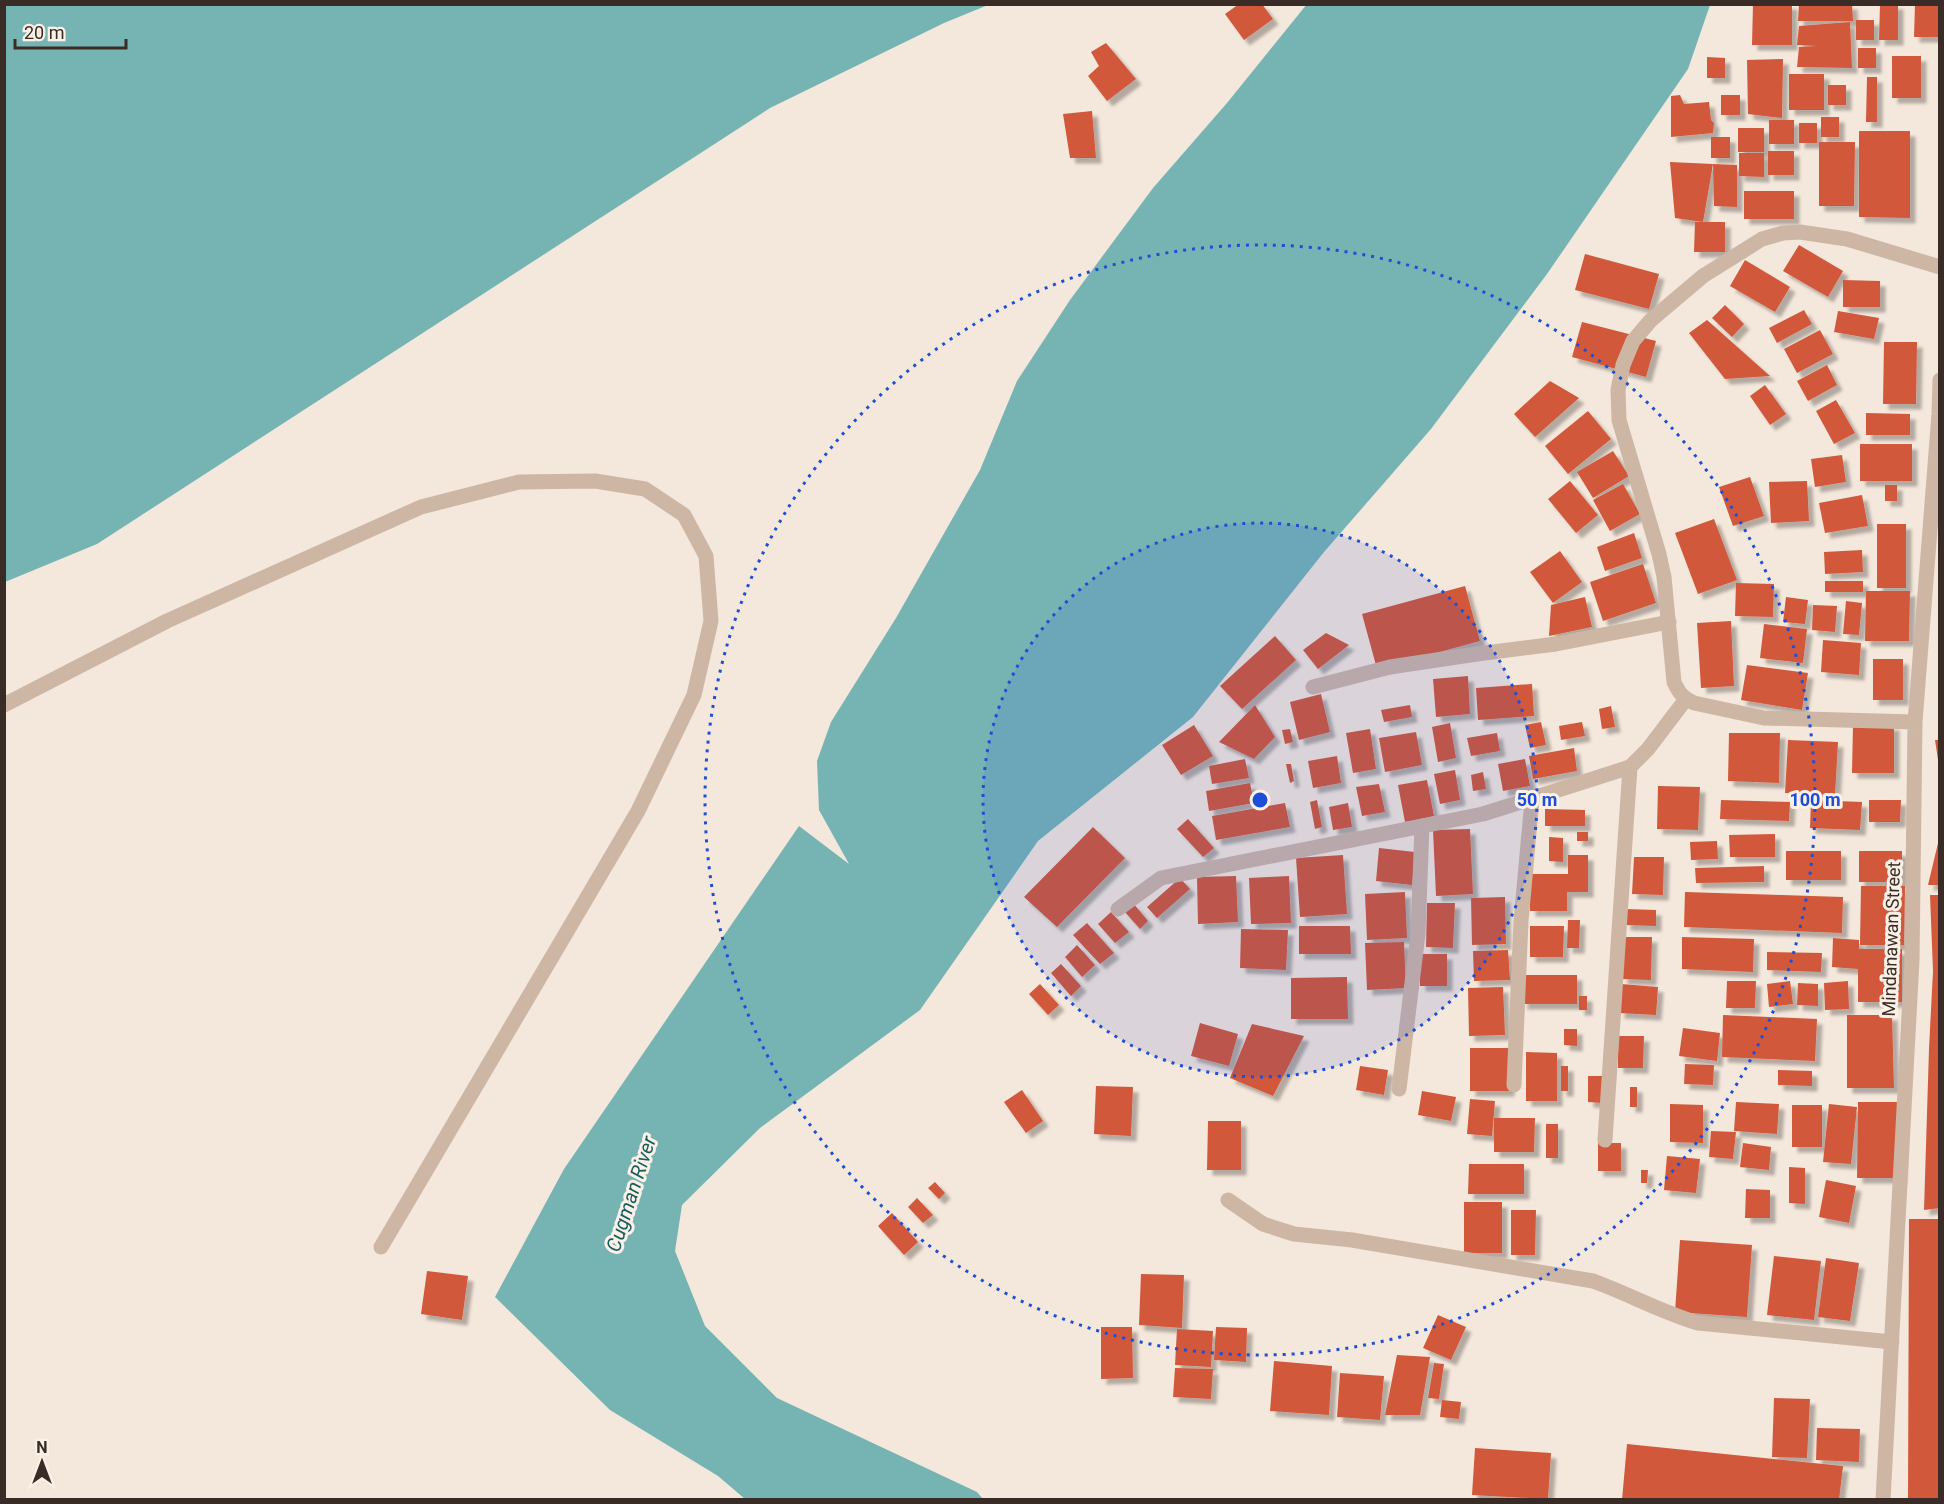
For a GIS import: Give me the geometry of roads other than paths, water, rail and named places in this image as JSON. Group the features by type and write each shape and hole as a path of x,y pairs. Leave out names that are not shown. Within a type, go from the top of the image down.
{"street":[{"path":"1915,722 1764,718 1694,703 1678,692 1674,682 1664,577 1619,420 1618,390 1623,365 1633,341 1651,320 1703,276 1762,239 1783,233 1800,232 1847,239 1940,267"},
{"name":"Mindanawan Street","path":"1883,1500 1912,960 1915,722 1940,380"},
{"path":"4,705 167,621 421,507 519,482 595,481 645,489 684,515 706,556 711,621 694,695 638,811 381,1247"},
{"path":"1313,687 1390,667 1556,644 1669,622"},
{"path":"1118,909 1161,878 1483,814 1630,767 1648,749 1686,699"},
{"path":"1605,1140 1630,767"},
{"path":"1514,1085 1521,921 1532,800"},
{"path":"1399,1089 1418,934 1422,826"},
{"path":"1228,1200 1263,1224 1294,1234 1363,1242 1593,1281 1623,1292 1670,1315 1698,1323 1892,1342"}],"water":[{"path":"5,4 988,5 944,23 770,108 97,544 5,582"},
{"name":"Cugman River","path":"1307,4 1710,5 1688,69 1547,274 1431,429 1324,552 1193,717 1038,841 920,1010 760,1128 682,1205 675,1251 705,1326 777,1398 977,1492 983,1499 745,1499 718,1476 610,1410 495,1297 564,1169 799,826 849,864 819,810 817,761 831,722 896,618 980,470 1017,381 1070,300 1153,188 1227,103"}]}
